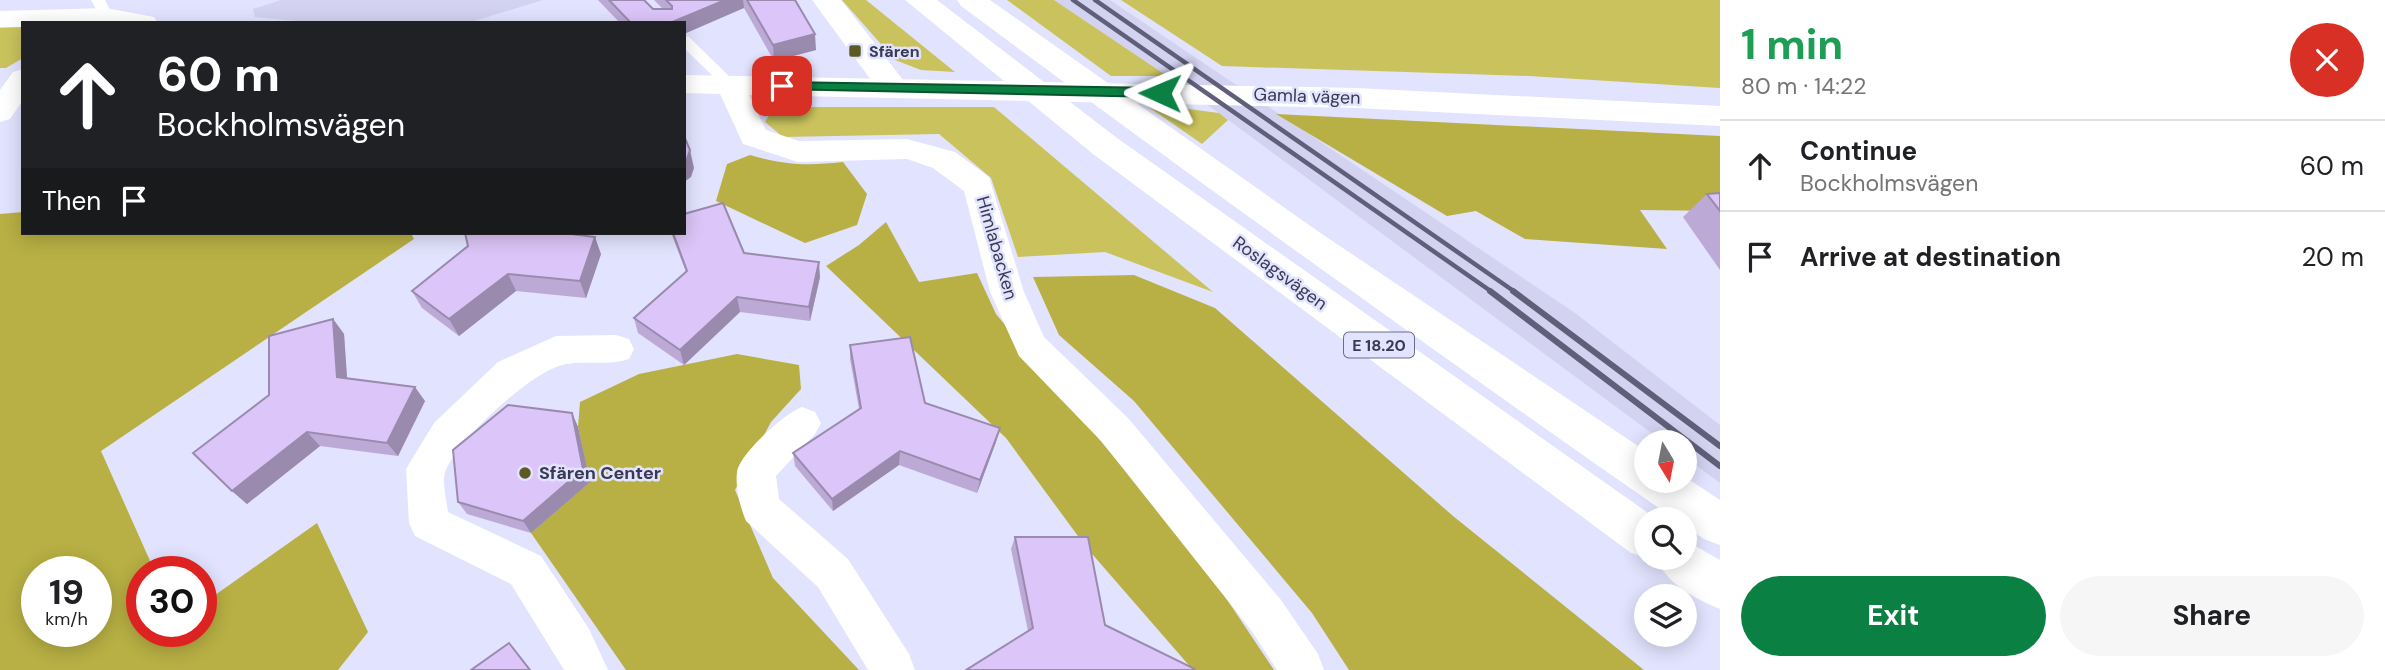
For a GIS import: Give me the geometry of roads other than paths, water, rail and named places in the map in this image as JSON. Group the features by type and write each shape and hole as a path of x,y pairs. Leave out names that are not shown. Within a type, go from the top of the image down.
{"main road":[{"path":"825,0 893,88"},
{"name":"Roslagsvägen","path":"919,0 1105,146 1634,529"},
{"name":"E 18.20","path":"971,0 1168,145 1370,288 1634,467"},
{"path":"1674,494 1720,525"},
{"path":"1695,570 1720,587"}],"street":[{"path":"0,19 98,13 136,21"},
{"path":"0,112 21,81"},
{"name":"Gamla vägen","path":"686,84 1356,97 1720,116"},
{"name":"Himlabacken","path":"732,86 754,137 779,148 798,152 907,149 944,160 978,185 1007,292 1031,346 1115,430 1266,615 1302,670"},
{"path":"586,670 574,644 526,570 429,523 425,469 447,435 511,373 556,351 616,349"},
{"path":"802,423 756,471 760,508 832,573 893,670"}],"lane":[{"path":"686,42 732,86"}],"railway":[{"path":"1073,0 1492,292"},
{"path":"1095,0 1515,292"},
{"path":"1490,291 1720,466"},
{"path":"1513,291 1720,446"}],"place":[{"name":"Sfären","path":"855,51"},
{"name":"Sfären Center","path":"525,473"}]}
